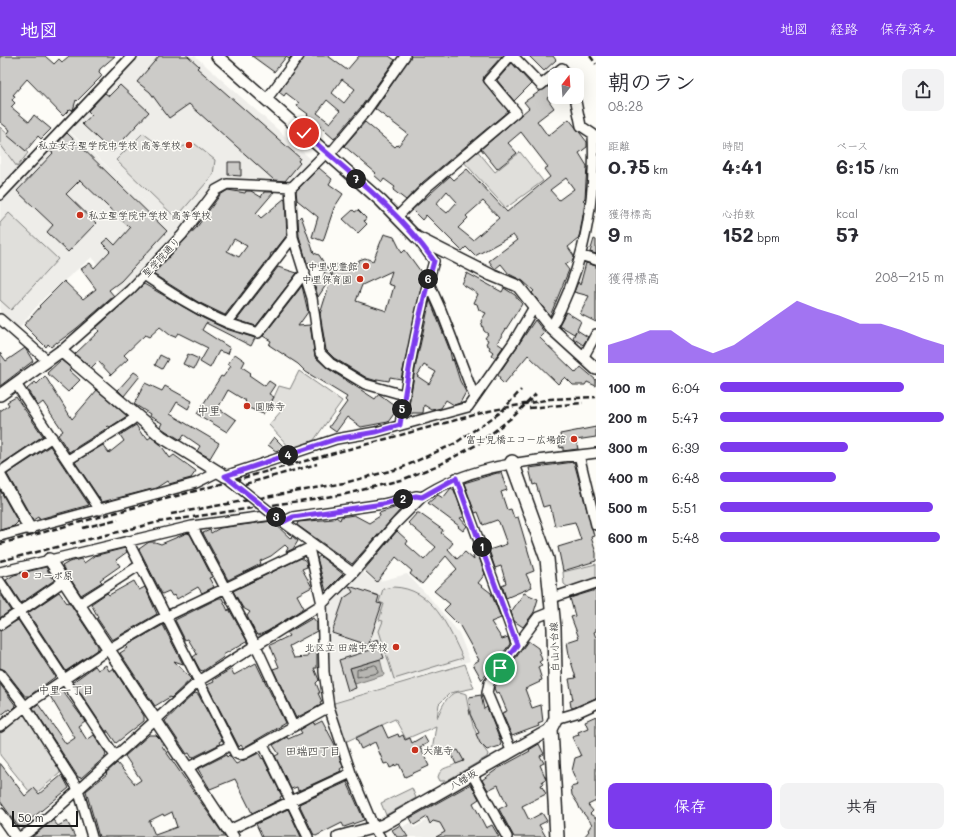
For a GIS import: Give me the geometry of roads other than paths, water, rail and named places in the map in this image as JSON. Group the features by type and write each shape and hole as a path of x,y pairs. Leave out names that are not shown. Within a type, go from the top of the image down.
{"main road":[{"name":"白山小台線","path":"512,462 547,559 552,598 556,837"}],"street":[{"path":"0,195 132,56"},
{"path":"217,56 397,217 416,237 434,261"},
{"path":"266,100 300,56"},
{"path":"404,395 365,384 330,363 320,353 312,298 293,237 290,187 328,154 366,111 405,56"},
{"path":"397,217 427,186 516,112 489,80 510,56"},
{"path":"513,56 541,85 548,79"},
{"path":"551,328 565,302 583,256 594,201 596,153 593,134 581,126 576,104"},
{"name":"聖学院通り","path":"0,395 61,351 130,290 182,235 216,190 226,184 290,187"},
{"path":"227,322 293,237"},
{"path":"416,237 491,275 518,286 551,328 596,369"},
{"path":"400,425 404,395 428,281 438,247"},
{"path":"583,256 596,260"},
{"path":"144,275 177,298 227,322 258,333 305,272"},
{"path":"428,281 444,317 474,396"},
{"path":"0,536 196,483 336,439 376,432 468,407 474,396 513,343 534,307"},
{"path":"0,319 48,361"},
{"path":"583,358 596,334"},
{"path":"61,351 162,437 222,474 311,546 353,573"},
{"path":"16,384 100,510"},
{"path":"68,460 132,420 136,415"},
{"path":"0,472 52,437"},
{"path":"0,814 18,837 27,833 48,817 199,681 322,604 353,573 396,523 422,497 456,478 512,462 596,452"},
{"path":"579,455 596,525"},
{"path":"0,476 30,529"},
{"path":"456,478 517,645"},
{"path":"283,522 293,517 383,504 416,496 422,497"},
{"path":"0,572 49,559 192,526 271,513"},
{"path":"192,526 256,646 293,726"},
{"path":"128,541 235,753 240,755 263,744 329,707"},
{"path":"0,727 25,706 109,649 166,615 226,588 311,546"},
{"path":"311,546 322,604 324,672 329,707 351,773 377,832"},
{"path":"49,559 231,834 290,801 351,773"},
{"path":"78,604 140,565"},
{"path":"0,625 64,581"},
{"path":"0,582 115,756"},
{"path":"552,598 596,583"},
{"path":"511,750 487,693 489,683 538,617 553,611"},
{"path":"0,674 25,706 78,789 92,837"},
{"path":"554,724 596,704"},
{"name":"八幡坂","path":"338,837 377,832 383,825 472,774 554,724"},
{"path":"263,744 308,837"},
{"path":"187,768 231,745"},
{"path":"472,774 507,837"}],"water":[{"path":"380,659 384,675 355,684 350,668"}],"railway":[{"path":"590,56 596,64"},
{"path":"171,514 344,483 401,468 454,444 501,412 521,390"},
{"path":"0,561 159,522 346,494 404,479 441,464 478,444 515,415 536,394"},
{"path":"0,544 489,411 550,399 596,397"},
{"path":"529,408 583,403"},
{"path":"245,484 317,464"},
{"path":"83,528 118,519"}],"place":[{"name":"私立女子聖学院中学校 高等学校","path":"189,145"},
{"name":"私立聖学院中学校 高等学校","path":"80,215"},
{"name":"中里児童館","path":"366,266"},
{"name":"中里保育園","path":"360,279"},
{"name":"圓勝寺","path":"247,406"},
{"name":"富士見橋エコー広場館","path":"574,439"},
{"name":"コーポ原","path":"25,575"},
{"name":"北区立 田端中学校","path":"396,647"},
{"name":"大龍寺","path":"415,750"}],"district":[{"name":"中里","path":"209,411"},
{"name":"中里一丁目","path":"66,690"},
{"name":"田端四丁目","path":"313,751"}]}
